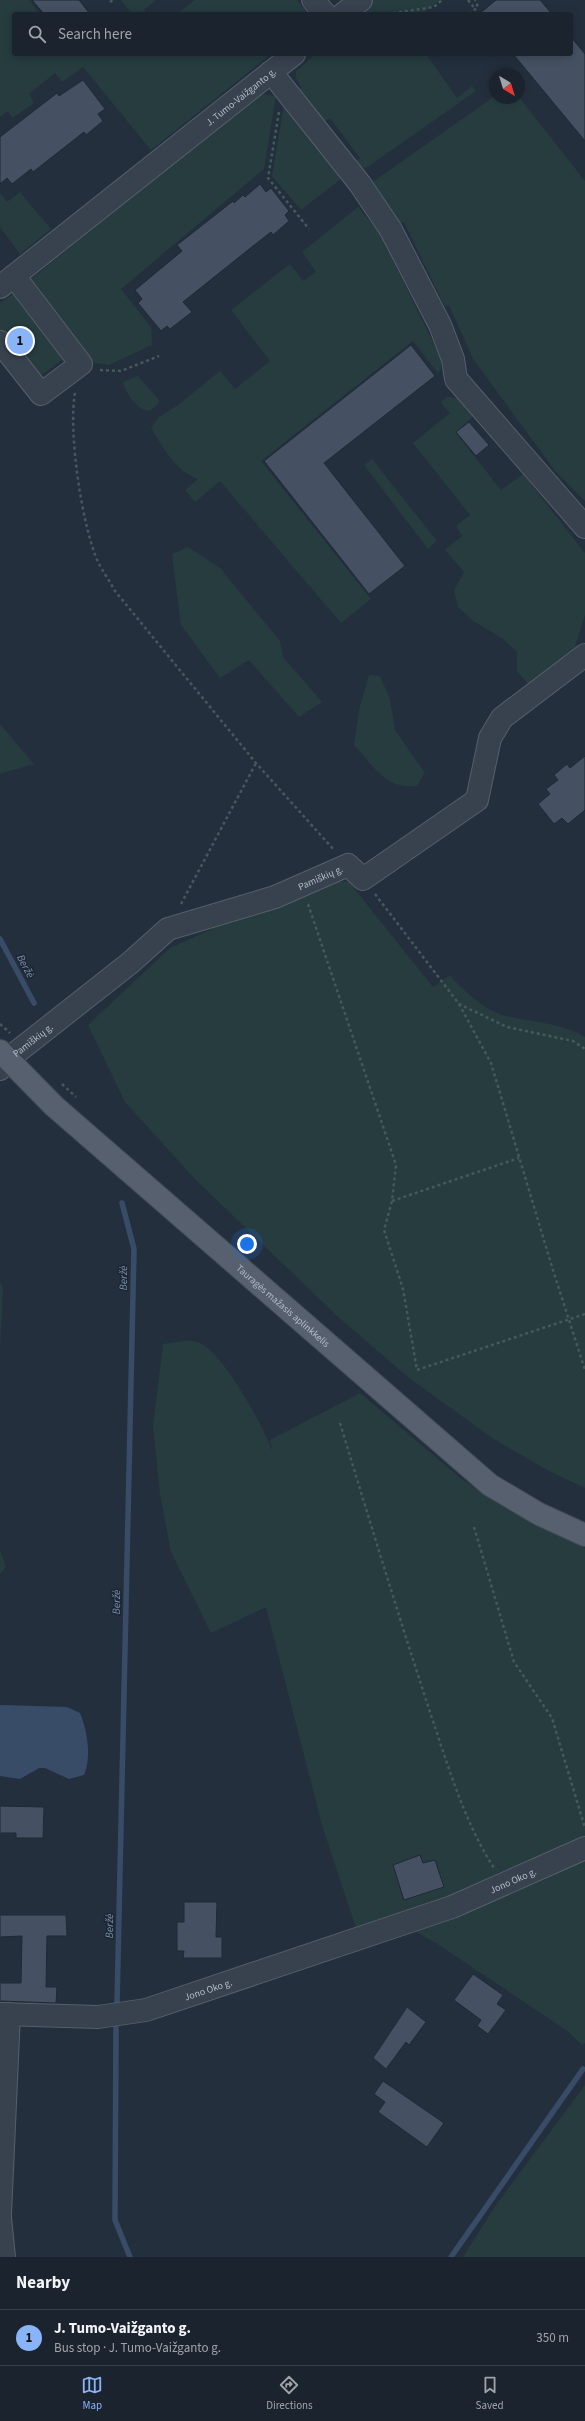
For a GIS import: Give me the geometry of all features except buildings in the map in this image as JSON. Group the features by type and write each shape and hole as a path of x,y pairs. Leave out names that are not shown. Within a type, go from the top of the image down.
{"main road":[{"name":"Tauragės mažasis aplinkkelis","path":"3,1060 428,1434 490,1484 539,1514 585,1535"}],"street":[{"path":"313,0 323,12"},
{"path":"346,12 361,0"},
{"name":"J. Tumo-Vaižganto g.","path":"7,282 291,56"},
{"path":"271,72 360,184 391,230 440,325 453,359 456,379 585,527"},
{"path":"0,342 40,394 81,364 7,282"},
{"name":"Pamiškių g.","path":"3,1060 130,963 168,929 242,908 302,886 356,872 476,800 490,738 502,718 585,655"},
{"name":"Jono Oko g.","path":"0,2214 5,2014 98,2017 146,2010 452,1907 505,1885 585,1848"},
{"path":"0,2218 4,2257"}],"path":[{"path":"400,12 434,7 442,0"},
{"path":"468,0 475,9"},
{"path":"471,12 478,7 475,0"},
{"path":"287,93 281,98 268,178 309,228"},
{"path":"159,356 121,371 101,370 81,364 73,406 78,478 90,536 99,564 115,591 256,763 356,872 459,1004 491,1063 585,1370"},
{"path":"168,929 256,763"},
{"path":"302,886 396,1165 392,1201 384,1230 403,1289 417,1370 585,1314"},
{"path":"459,1004 507,1027 573,1041 585,1049"},
{"path":"392,1201 520,1158"},
{"path":"340,1423 394,1602 452,1777 480,1846 505,1885"},
{"path":"474,1527 514,1662 552,1718 585,1828"}],"green space":[{"path":"0,0 29,0 38,12 12,12 12,56 268,56 151,150 83,67 62,82 55,73 29,94 34,103 12,118 8,111 0,117"},
{"path":"121,0 156,0 144,10 146,12 130,12"},
{"path":"195,0 297,0 306,12 179,12"},
{"path":"374,0 440,0 425,12 359,12"},
{"path":"314,56 427,56 457,98 472,86 476,91 366,168 359,167 355,162 360,158 330,118 323,123 298,91 301,87 296,78 296,71"},
{"path":"258,93 276,96 264,169 121,289 151,327 152,345 109,365 90,362 30,280"},
{"path":"489,100 489,104 524,104 585,181 585,501 556,472 473,359 449,305 445,307 404,222 396,224 371,183"},
{"path":"284,105 341,179 301,210 272,176"},
{"path":"20,192 51,229 20,254 0,227 0,193 7,202"},
{"path":"358,207 380,234 441,359 441,369 438,373 413,341 261,461 371,599 341,623 220,481 195,502 185,490 198,479 190,476 177,465 165,451 151,428 159,417 178,405 220,371 235,389 270,361 231,310 290,264 303,281 316,272 302,252"},
{"path":"13,294 63,359 38,378 0,330 0,303"},
{"path":"138,376 159,400 158,404 149,411 140,407 132,400 124,386 123,382"},
{"path":"447,397 457,398 473,416 456,433 501,490 523,474 585,553 585,615 574,650 528,684 517,671 517,652 502,638 473,621 458,607 454,590 464,572 445,550 462,536 456,526 470,515 413,443 450,413 440,402"},
{"path":"372,459 437,541 428,549 364,465"},
{"path":"188,547 220,568 280,641 283,657 322,702 299,717 249,660 220,678 181,625 172,554"},
{"path":"369,675 380,676 390,699 395,730 425,773 417,786 406,786 388,780 374,768 354,745 359,710"},
{"path":"0,724 34,764 0,774"},
{"path":"337,881 349,882 433,987 450,975 475,1000 499,1014 556,1026 576,1032 585,1037 585,1488 549,1471 495,1440 408,1377 336,1315 194,1178 125,1102 88,1025 170,948 223,924 291,902"},
{"path":"0,1282 3,1287 0,1351"},
{"path":"194,1341 200,1343 210,1350 220,1361 242,1392 261,1426 273,1453 270,1440 360,1393 463,1480 498,1504 585,1548 585,2043 582,2045 569,2032 436,1943 396,1921 358,1934 322,1825 266,1607 211,1633 171,1552 160,1494 153,1425 163,1344"},
{"path":"0,1551 6,1567 0,1574"},
{"path":"585,2085 585,2257 463,2257 496,2205"}],"water":[{"path":"0,1705 67,1707 80,1713 85,1727 88,1744 88,1760 84,1775 69,1779 45,1768 39,1768 20,1779 0,1776"}],"waterway":[{"name":"Beržė","path":"0,939 34,1003"},
{"name":"Beržė","path":"117,2004 134,1249 122,1203"},
{"name":"Beržė","path":"116,2027 115,2220 130,2257"},
{"path":"451,2257 583,2069"}],"place":[{"name":"J. Tumo-Vaižganto g.","path":"20,341"}]}
